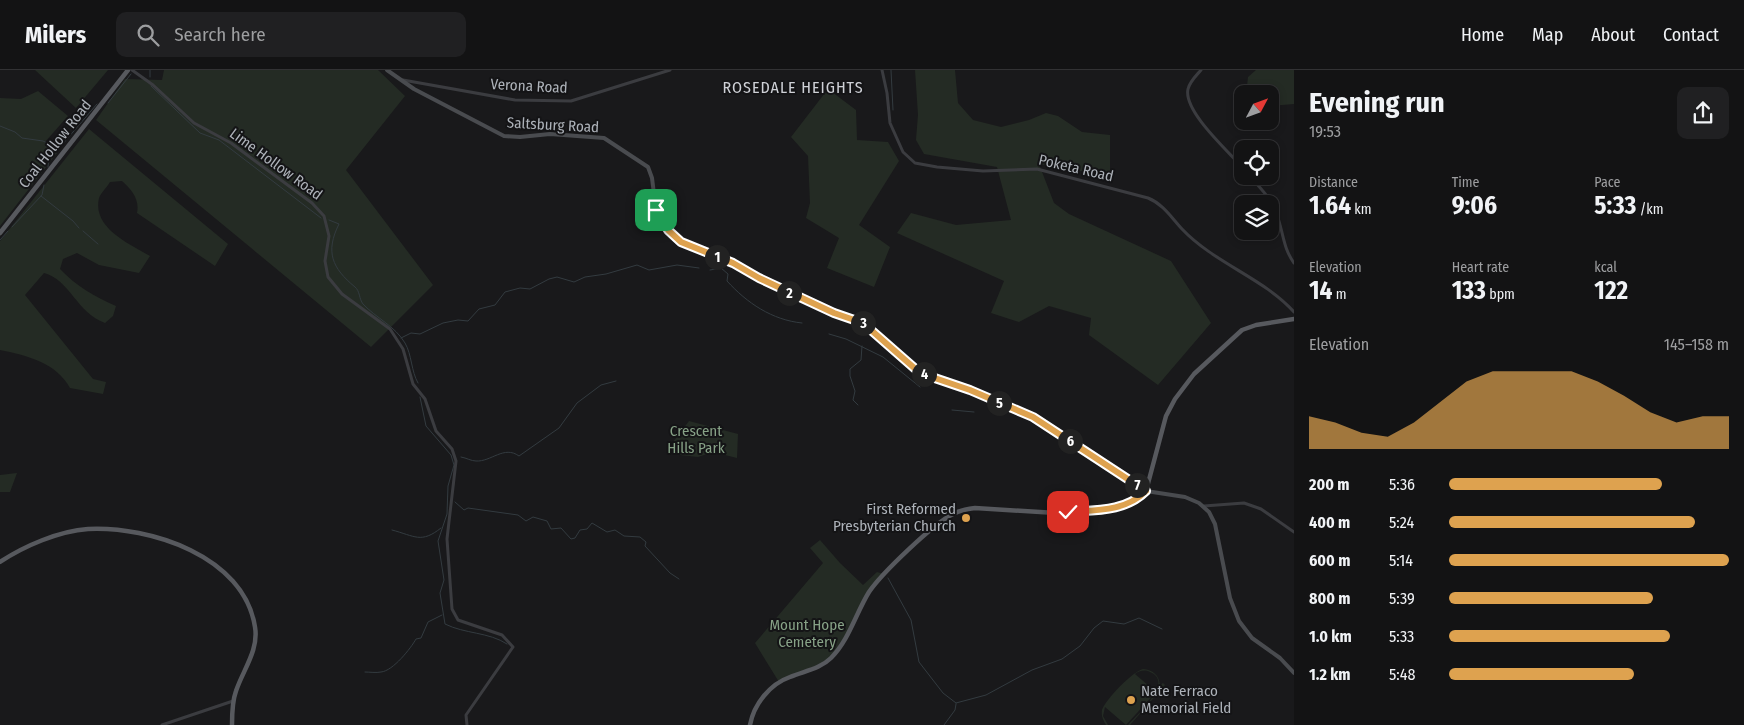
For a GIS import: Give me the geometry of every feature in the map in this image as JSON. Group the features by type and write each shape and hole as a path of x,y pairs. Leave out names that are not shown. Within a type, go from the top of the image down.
{"main road":[{"name":"Coal Hollow Road","path":"0,233 128,70"},
{"path":"387,70 397,79"},
{"name":"Saltsburg Road","path":"397,79 504,136 520,137 550,134 604,138 648,167 652,178 656,210 668,230 681,242 733,263 759,278 834,313 863,323 920,373 970,390 1033,417 1146,491 1185,497 1204,506"},
{"path":"750,725 756,707 775,685 790,677 820,666 832,656 869,592 880,578 950,515 965,509 975,508 1045,513 1111,508 1129,503 1146,491 1166,416 1179,392 1194,374 1242,330 1256,325 1294,320"},
{"path":"1204,506 1215,524 1230,598 1239,621 1252,638 1280,658 1294,673"},
{"path":"0,562 29,545 89,529 143,533 209,560 238,587 247,602 255,624 254,648 233,701 232,725"}],"street":[{"name":"Lime Hollow Road","path":"132,70 146,79 194,123 231,143 312,202 324,216 329,236 325,261 328,277 342,294 390,329 403,349 413,384 425,399 436,431 452,449 456,460 447,539 452,609 458,620 502,635 514,647 466,715 468,725"},
{"name":"Verona Road","path":"397,79 515,100 570,101 670,70"},
{"name":"Poketa Road","path":"882,70 887,93 890,123 903,152 915,163 984,171 1037,169 1148,198 1163,208 1201,247 1266,289 1294,312"},
{"path":"1201,70 1190,82 1187,98 1196,116 1234,158"},
{"path":"1257,185 1274,206 1278,215 1282,238 1294,263"},
{"path":"1204,506 1244,503 1261,509 1294,532"},
{"path":"162,725 233,701"}],"green space":[{"path":"35,70 108,70 76,108"},
{"path":"164,70 378,70 405,96 346,170 433,285 371,347 96,120 125,79 162,80"},
{"path":"915,70 955,70 958,103 973,120 1001,127 1029,120 1046,113 1058,116 1082,132 1110,135 1110,176 1039,164 1054,203 1069,214 1171,261 1211,323 1158,385 1089,335 1091,318 1049,306 1019,322 991,313 1004,281 897,233 911,213 956,225 1011,220 997,167 924,154 916,140 918,115"},
{"path":"1256,70 1294,70 1294,104 1279,105 1279,85 1247,85 1248,77"},
{"path":"828,89 856,110 857,140 888,142 899,161 859,225 890,247 874,287 827,268 839,238 806,218 810,203 808,156 791,137"},
{"path":"38,91 68,116 45,142 57,153 0,226 0,98 21,99"},
{"path":"89,129 228,244 215,266 137,213 136,199 122,181 110,182 99,198 98,209 101,218 114,234 150,256 139,273 99,265 77,253 63,259 60,269 86,290 116,306 113,316 105,323 95,318 80,305 61,282 44,273 25,295 93,379 106,382 103,394 70,388 64,379 49,366 30,358 0,350 0,241"},
{"name":"Crescent Hills Park","path":"689,421 738,434 737,458 713,452 698,457 680,455 673,442"},
{"path":"17,473 10,492 0,492 0,475"},
{"name":"Mount Hope Cemetery","path":"820,540 863,585 877,572 884,574 869,592 839,648 829,660 779,682 755,643 823,563 810,548"},
{"name":"Nate Ferraco Memorial Field","path":"1143,669 1153,672 1157,676 1160,685 1163,683 1165,685 1130,725 1128,725 1146,706 1155,693 1126,725 1105,707 1103,716 1108,725 1106,725 1102,714 1104,705 1126,680 1138,671","holes":["1140,671 1146,671 1157,677 1156,692 1135,674"]}],"waterway":[{"path":"150,70 150,77"},
{"path":"891,70 893,110"},
{"path":"108,103 131,74"},
{"path":"151,86 200,133 219,140 321,218"},
{"path":"48,167 49,152 61,146 97,104"},
{"path":"0,126 15,132 22,138 43,141 56,147"},
{"path":"12,227 42,195 44,185"},
{"path":"41,196 79,228"},
{"path":"329,220 339,224 332,243 333,259 336,266 357,289 363,304 401,337 409,353 418,383"},
{"path":"0,240 8,231"},
{"path":"83,231 98,244"},
{"path":"401,338 411,333 420,334 443,323 458,320 468,321 479,309 495,305 505,292 520,288 530,289 557,277 574,282 585,277 606,274 637,265 649,270 677,265 699,268"},
{"path":"710,270 721,268 728,274 727,281 761,309 780,318 802,323"},
{"path":"829,334 846,339 883,357 920,387"},
{"path":"858,405 853,400 855,391 850,376 850,369 861,360 862,346"},
{"path":"461,457 472,461 482,461 508,452 519,456 559,428 577,403 601,385 616,381"},
{"path":"420,397 426,426 451,455 454,465 448,486 447,514 438,541 444,580 440,593 445,624 461,630 493,637 507,644"},
{"path":"952,410 974,412"},
{"path":"455,502 464,510 468,508 518,515 526,521 533,517 547,521 551,529 561,528 571,539 575,538 580,530 587,529 592,523 607,532 615,530 624,536 640,537 646,542 645,546 670,573 679,579"},
{"path":"392,530 423,537 441,528"},
{"path":"888,578 911,620 919,662 943,693 956,703"},
{"path":"365,672 381,672 391,668 406,653 416,639 421,638 428,622 442,615"},
{"path":"956,703 986,695 1032,670 1062,659 1080,646 1094,628 1103,621 1124,624 1139,618 1162,629"},
{"path":"944,725 955,710 956,704"}],"place":[{"name":"First Reformed Presbyterian Church","path":"966,518"},
{"name":"Nate Ferraco Memorial Field","path":"1131,700"}],"district":[{"name":"ROSEDALE HEIGHTS","path":"793,87"}],"route":[{"path":"656,210 668,230 681,242 733,263 792,295 863,323 920,373 970,390 1033,417 1146,491 1136,500 1121,506 1068,512"}]}
